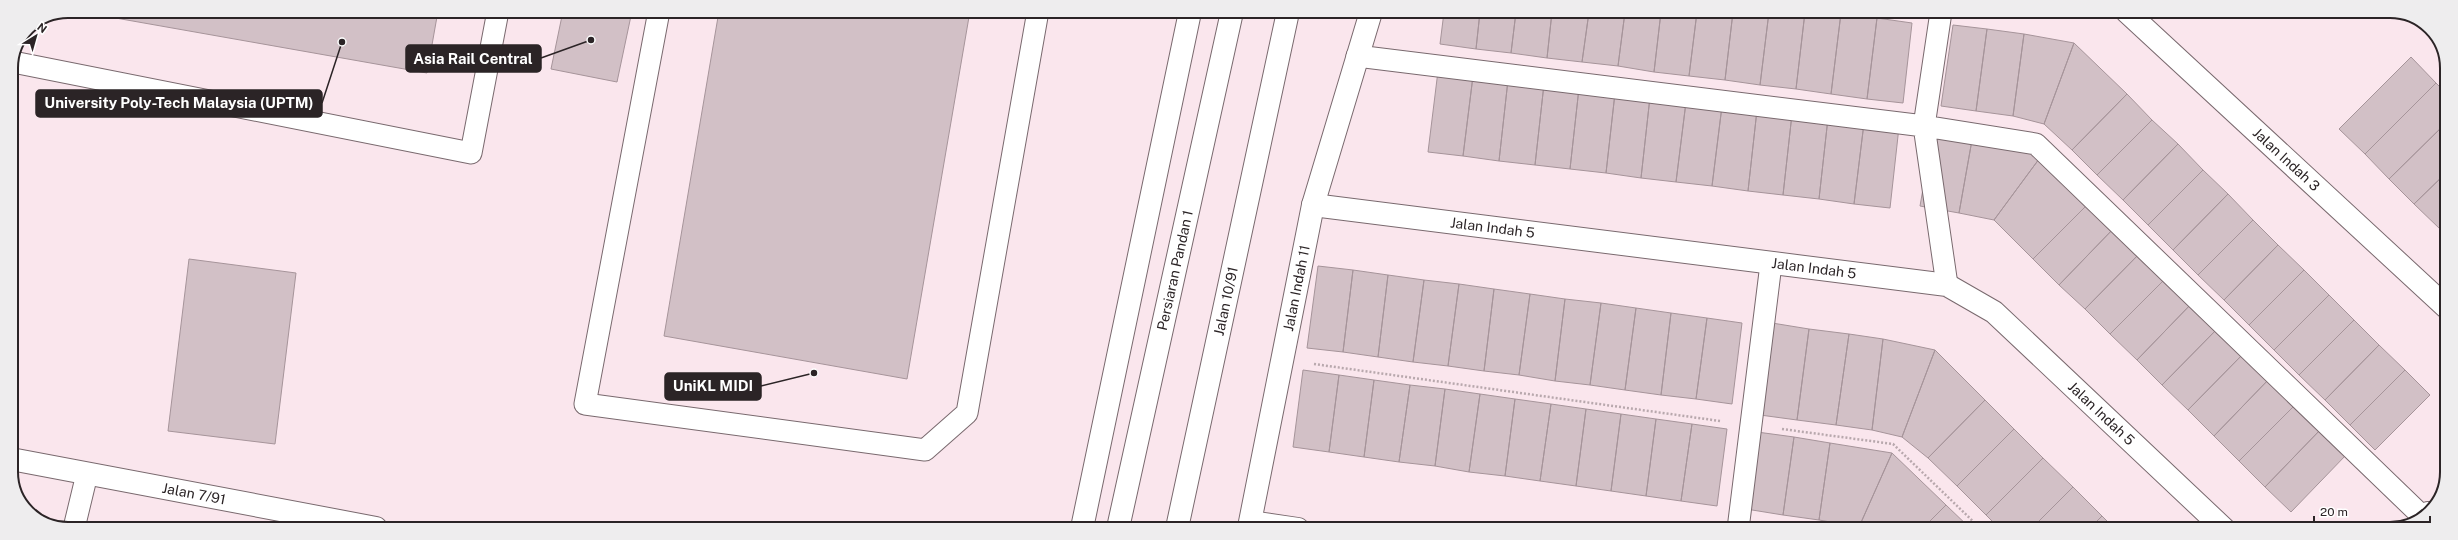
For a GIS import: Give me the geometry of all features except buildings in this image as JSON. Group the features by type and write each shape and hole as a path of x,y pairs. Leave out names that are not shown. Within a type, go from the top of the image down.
{"street":[{"path":"1083,522 1189,18"},
{"name":"Persiaran Pandan 1","path":"1119,522 1231,18"},
{"name":"Jalan 10/91","path":"1178,522 1287,18"},
{"name":"Jalan Indah 11","path":"1250,522 1280,360 1313,205 1369,18"},
{"name":"Jalan Indah 3","path":"2133,18 2440,301"},
{"name":"Jalan Indah 5","path":"1313,205 1947,285 1994,312 2217,522"},
{"name":"Jalan 7/91","path":"18,460 344,522"}],"lane":[{"path":"19,63 471,153 497,18"},
{"path":"658,18 585,404 925,450 967,412 1037,18"},
{"path":"1940,18 1924,126 1947,285"},
{"path":"1357,56 1924,126 2036,144 2419,513"},
{"path":"1739,522 1771,264"},
{"path":"75,522 87,474"}],"path":[{"path":"1280,360 1893,444 1974,522"}],"place":[{"name":"Asia Rail Central","path":"591,40"},
{"name":"University Poly-Tech Malaysia (UPTM)","path":"342,42"},
{"name":"UniKL MIDI","path":"814,373"}]}
